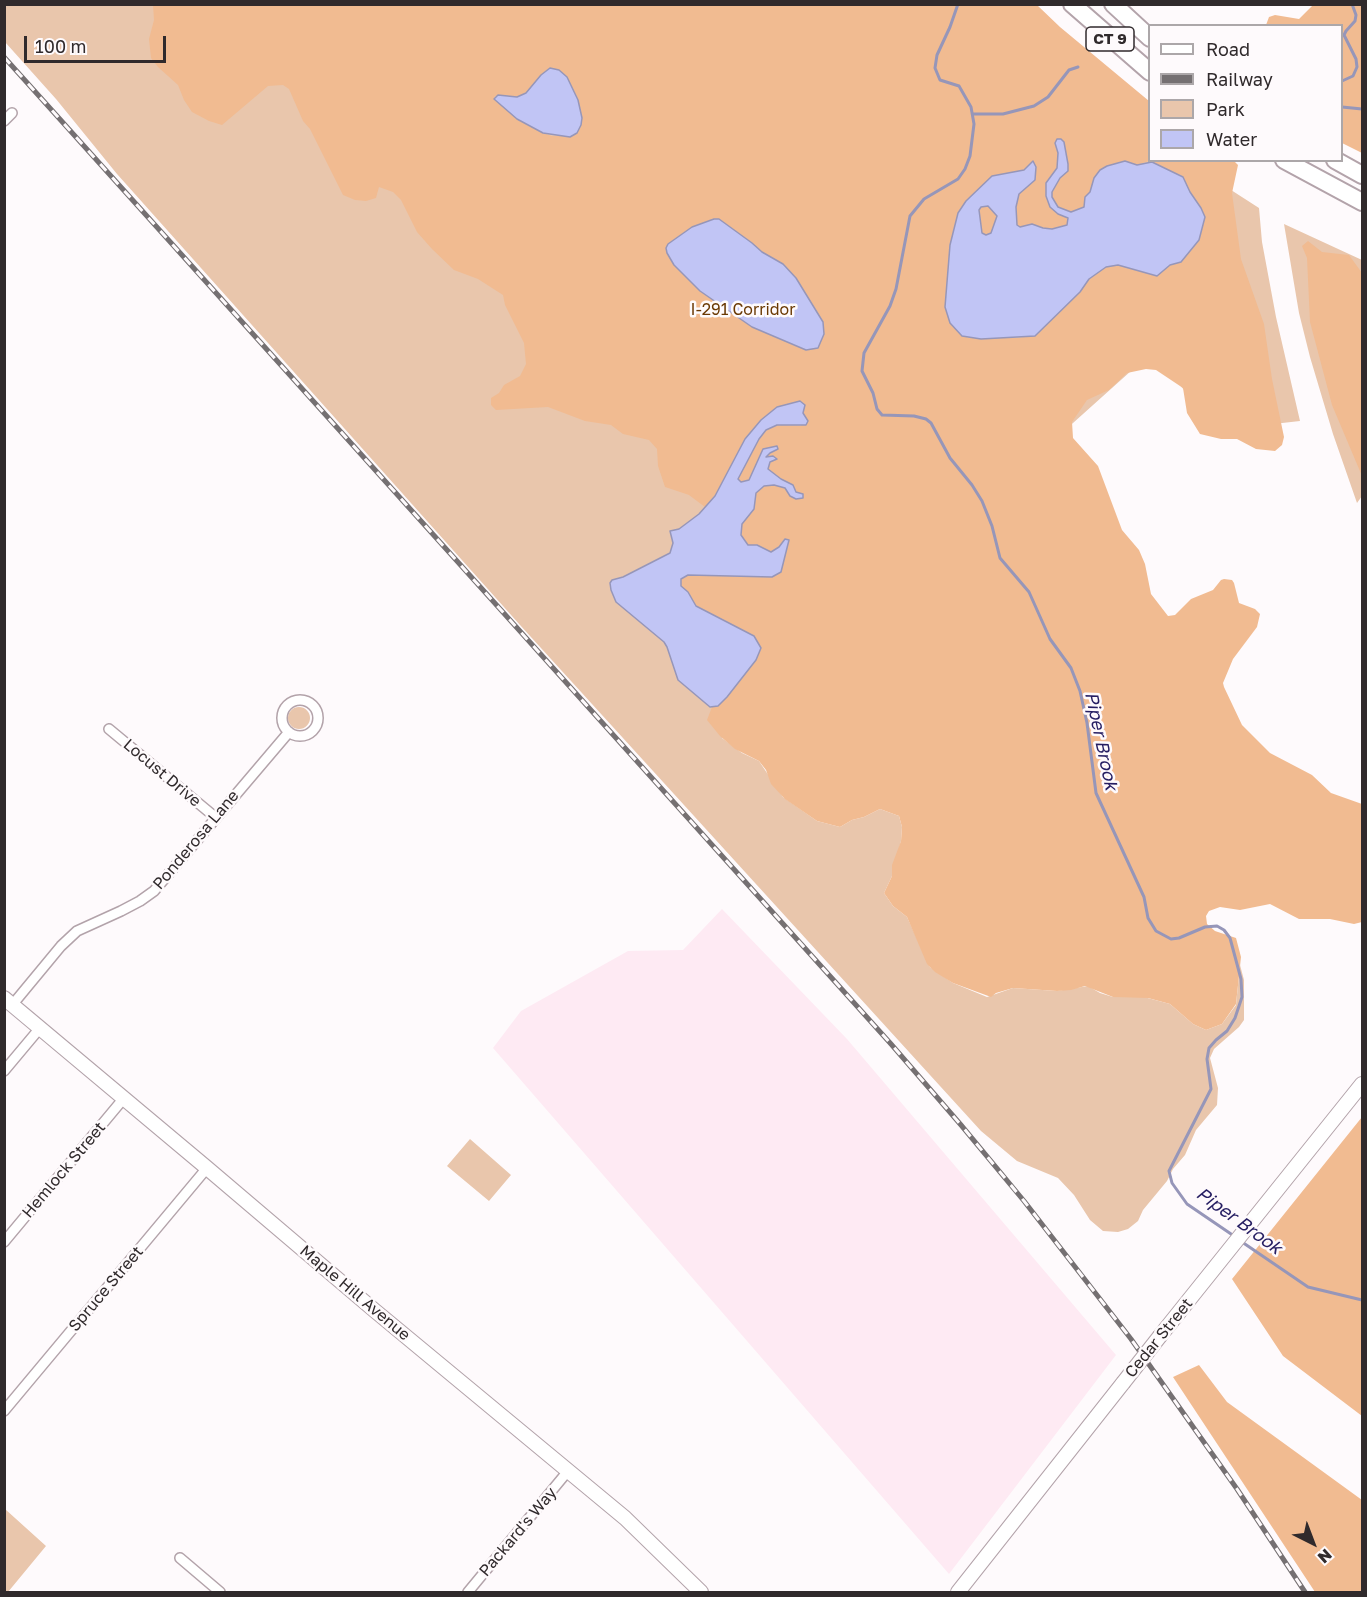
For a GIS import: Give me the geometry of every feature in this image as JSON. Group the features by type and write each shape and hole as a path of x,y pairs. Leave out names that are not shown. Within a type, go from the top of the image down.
{"highway":[{"name":"CT 9","path":"1072,4 1148,71"},
{"name":"CT 9","path":"1113,4 1148,37"},
{"path":"1343,158 1362,166"},
{"path":"1286,162 1362,202"},
{"path":"1339,162 1362,175"}],"street":[{"path":"4,121 12,113"},
{"name":"Locust Drive","path":"109,729 214,817"},
{"name":"Ponderosa Lane","path":"9,1001 77,931 140,901 154,891 214,817 289,732"},
{"name":"Maple Hill Avenue","path":"9,1001 374,1311 625,1518 701,1593"},
{"path":"4,1071 40,1028"},
{"name":"Cedar Street","path":"958,1593 1362,1084"},
{"name":"Hemlock Street","path":"4,1242 123,1098"},
{"name":"Spruce Street","path":"4,1411 207,1168"},
{"name":"Packard's Way","path":"468,1593 568,1471"},
{"path":"180,1558 220,1593"}],"shaded area":[{"name":"I-291 Corridor","path":"153,5 1037,5 1148,100 1148,161 1137,165 1125,161 1107,166 1094,178 1090,192 1085,197 1084,207 1071,212 1058,207 1051,195 1060,178 1068,170 1063,141 1055,143 1058,153 1057,168 1046,183 1046,196 1050,207 1058,214 1068,218 1067,225 1052,229 1032,224 1020,227 1017,225 1016,207 1019,194 1035,180 1036,176 1031,163 1024,170 992,176 966,201 958,213 951,242 945,307 952,326 968,338 1018,338 1038,334 1080,292 1089,279 1106,267 1118,265 1157,276 1170,265 1181,262 1199,241 1205,217 1184,179 1181,175 1151,162 1235,162 1238,165 1232,193 1241,259 1264,324 1284,437 1282,445 1275,451 1256,449 1237,439 1221,439 1200,434 1187,413 1183,388 1156,370 1146,369 1127,373 1109,390 1087,400 1072,422 1073,438 1098,466 1122,530 1139,550 1145,564 1151,594 1168,616 1175,615 1191,599 1213,590 1224,579 1232,580 1234,583 1239,603 1255,609 1260,614 1257,627 1233,659 1223,683 1224,687 1242,725 1270,753 1312,775 1331,793 1362,804 1362,922 1354,924 1330,919 1299,919 1270,904 1240,910 1220,907 1209,911 1206,916 1207,924 1215,931 1236,938 1241,957 1236,1004 1222,1024 1206,1030 1193,1024 1170,1004 1148,998 1113,997 1085,986 1057,991 1013,988 996,993 991,997 953,983 935,972 927,964 907,917 893,906 884,893 892,876 892,865 901,841 902,827 899,816 880,809 840,827 817,821 785,799 771,784 766,770 759,761 735,749 707,720 712,707 719,705 727,697 756,660 761,648 754,636 696,606 688,592 681,586 681,579 688,575 772,577 781,572 789,540 785,539 771,552 755,545 748,545 741,535 742,524 754,509 756,493 764,486 774,485 785,488 790,496 796,499 803,494 796,492 793,485 768,469 771,462 766,457 774,447 763,449 749,480 741,482 738,479 766,430 777,425 801,426 806,418 803,413 805,407 803,402 777,407 761,420 745,439 718,491 705,507 689,495 665,487 658,466 657,449 649,440 623,434 611,425 585,421 548,407 496,410 491,405 491,398 499,393 504,385 520,376 526,364 524,343 505,305 503,295 478,279 454,270 417,232 401,200 393,192 379,187 376,198 366,201 355,200 343,195 310,129 303,121 289,89 283,85 268,86 222,125 209,121 192,112 178,85 151,58 149,39 154,20","holes":["548,69 555,69 564,75 578,100 582,121 580,129 573,136 552,136 543,133 517,119 494,98 495,96 517,97 526,93","719,219 762,252 783,264 797,279 823,322 824,334 818,348 806,350 752,327 700,291 674,265 667,253 668,244 692,227"]},
{"path":"1313,5 1362,5 1362,153 1343,144 1343,24 1266,24 1269,17 1275,15 1299,19"},
{"path":"988,206 997,216 991,234 984,235 979,210 981,207"},
{"path":"1308,241 1322,252 1349,255 1362,273 1362,476 1332,405 1310,322 1307,258 1302,246"},
{"path":"722,909 847,1039 1116,1355 949,1574 493,1048 521,1011 628,951 683,950"},
{"path":"1362,1117 1362,1416 1283,1356 1232,1279"},
{"path":"1199,1365 1227,1402 1362,1500 1362,1592 1315,1592 1173,1377"}],"green space":[{"name":"I-291 Corridor","path":"4,5 1005,5 1148,158 1148,162 1188,162 1259,208 1262,242 1276,317 1300,421 1220,430 1151,353 722,738 742,753 759,761 783,797 817,821 840,827 880,809 899,816 902,827 901,841 892,876 884,893 893,906 907,917 930,967 953,983 987,997 1013,988 1057,991 1088,986 1113,997 1144,997 1170,1004 1193,1024 1206,1030 1222,1024 1236,1005 1240,965 1244,980 1244,1020 1214,1049 1210,1058 1218,1088 1217,1105 1196,1130 1185,1155 1143,1210 1138,1221 1128,1229 1118,1232 1103,1231 1090,1220 1074,1195 1058,1178 1017,1161 981,1131 520,625 117,174 56,99 5,42"},
{"path":"1284,224 1362,260 1362,496 1357,503 1310,357 1299,313"},
{"path":"299,707 307,710 310,718 307,726 299,729 291,726 288,718 291,710"},
{"path":"470,1139 511,1175 489,1201 447,1166"},
{"path":"5,1509 46,1546 8,1592 4,1592"}],"water":[{"path":"550,68 559,70 567,77 578,100 582,118 581,125 577,133 570,137 543,133 517,119 494,99 498,95 517,97 526,93"},
{"path":"1057,139 1064,142 1068,164 1068,171 1060,178 1052,192 1052,197 1058,207 1071,212 1084,207 1085,197 1090,192 1094,178 1100,170 1107,166 1125,161 1137,165 1152,162 1183,177 1205,217 1199,240 1181,262 1170,265 1157,276 1118,265 1106,267 1089,279 1080,292 1035,336 981,339 962,336 950,323 945,307 950,245 958,213 966,201 992,176 1024,170 1033,161 1036,167 1035,180 1019,194 1016,207 1017,225 1020,227 1032,224 1052,229 1067,225 1068,218 1058,214 1050,207 1046,196 1046,183 1057,168 1058,153 1055,143","holes":["988,206 997,216 991,233 986,235 982,233 979,210 981,207"]},
{"path":"719,219 762,252 783,264 796,278 823,322 824,334 818,348 806,350 752,327 700,291 674,265 667,253 668,244 692,227"},
{"path":"800,401 805,405 803,413 808,421 806,425 777,425 766,430 738,479 741,482 749,480 763,449 777,446 778,449 766,457 773,456 777,459 770,462 768,469 793,485 796,492 803,494 803,498 796,499 790,496 785,488 774,485 764,486 756,493 754,509 742,524 741,535 748,545 757,545 771,552 785,539 789,540 781,572 772,577 688,575 681,579 681,586 688,592 696,606 754,636 761,648 756,660 727,697 718,706 710,707 678,680 664,642 616,602 610,583 670,553 673,543 670,531 679,529 699,514 715,496 745,439 761,420 777,407"}],"waterway":[{"name":"Piper Brook","path":"958,4 937,55 935,68 940,80 959,86 971,107 974,124 970,156 958,179 924,199 910,216 896,289 890,306 864,353 862,371 873,393 877,409 882,415 914,416 931,423 950,458 982,501 992,526 1000,558 1029,592 1050,639 1071,668 1080,691 1087,723 1096,793 1144,897 1148,918 1156,931 1171,939 1205,927 1217,926 1224,930 1230,938 1241,979 1242,997 1235,1018 1227,1031 1209,1048 1207,1059 1211,1089 1169,1171 1172,1183 1187,1204 1234,1236"},
{"path":"1343,81 1353,76 1357,67 1356,59 1344,35 1355,21 1356,15 1352,4"},
{"path":"973,114 1003,114 1034,106 1048,97 1069,70 1078,67"},
{"path":"1343,107 1362,109"},
{"name":"Piper Brook","path":"1242,1242 1308,1287 1362,1300"}],"railway":[{"path":"4,57 891,1044 961,1125 1024,1201 1131,1339 1237,1489 1305,1592"}]}
